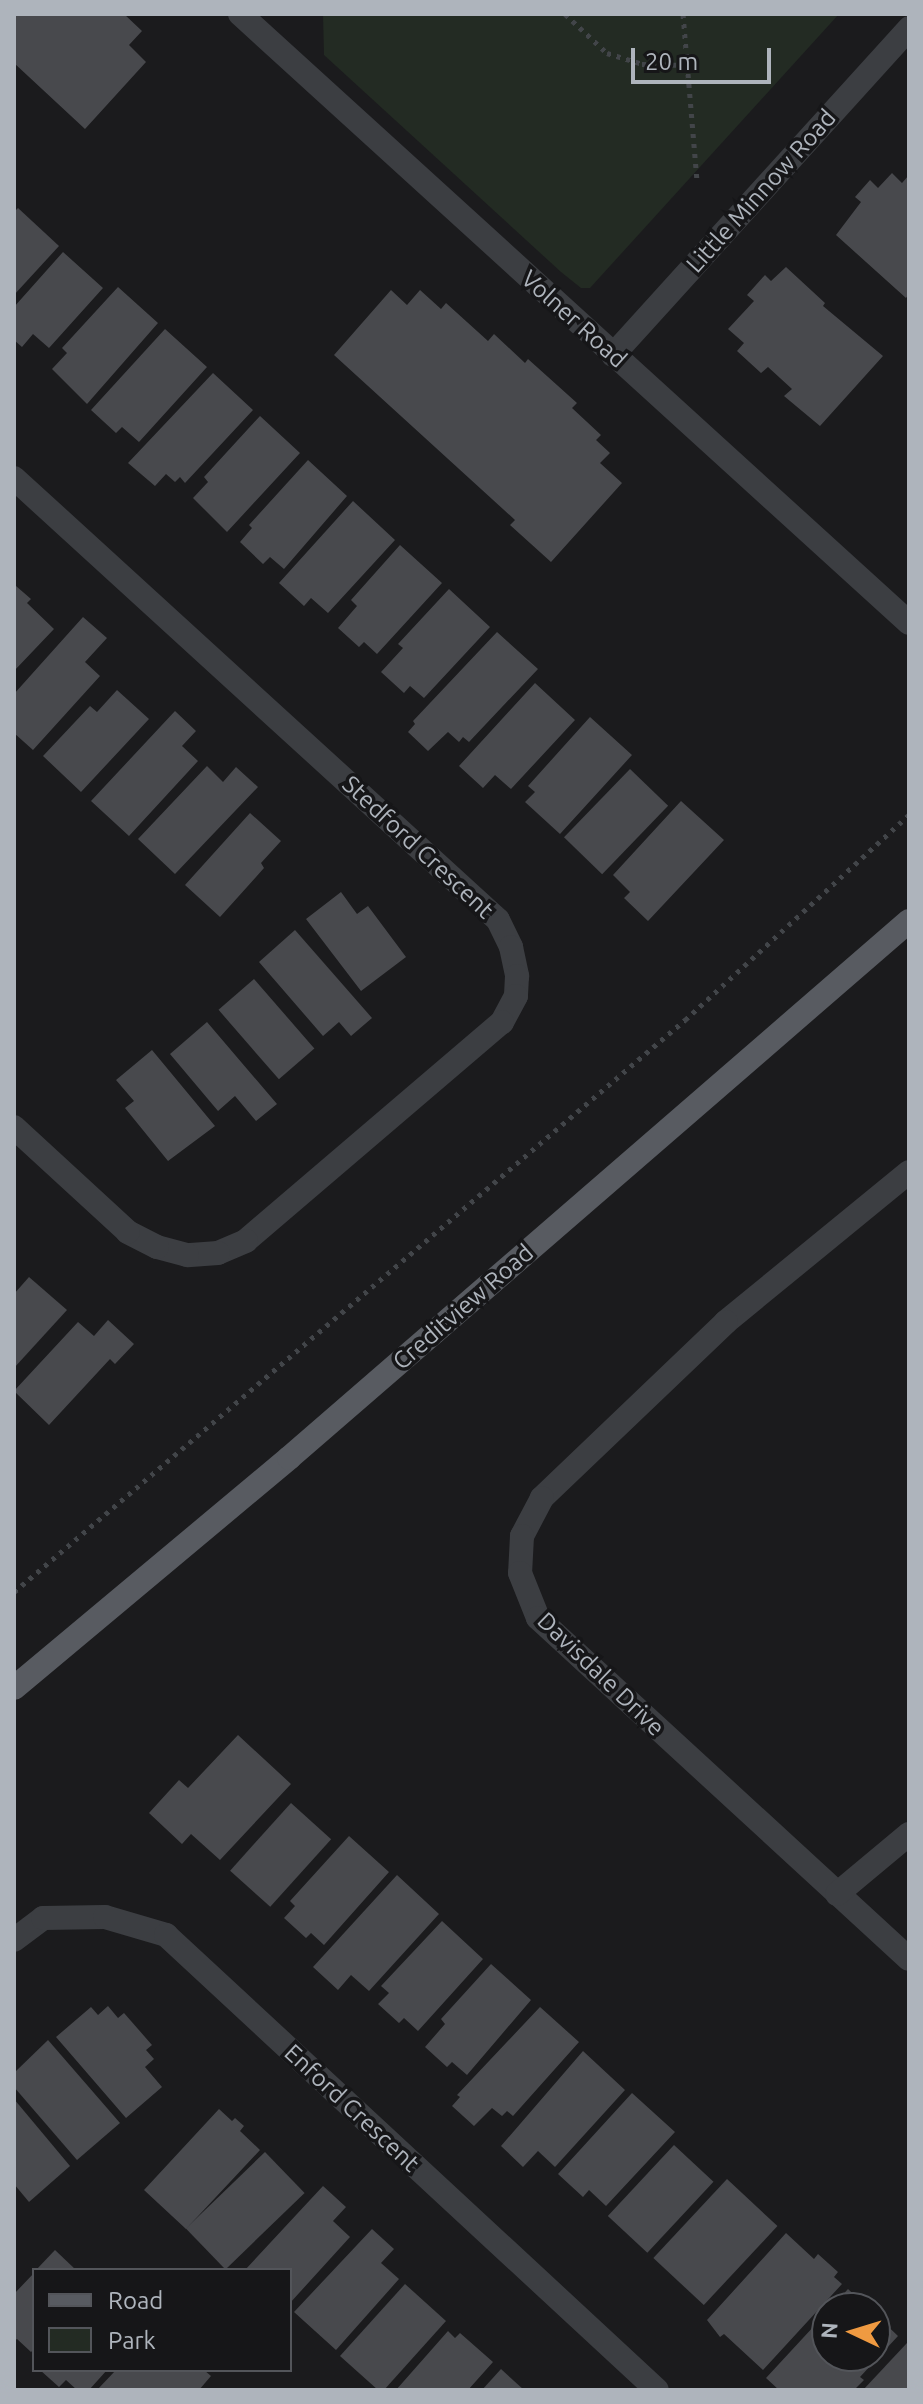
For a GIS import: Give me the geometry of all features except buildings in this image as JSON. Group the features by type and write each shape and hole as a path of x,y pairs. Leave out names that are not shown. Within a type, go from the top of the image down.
{"main road":[{"name":"Creditview Road","path":"14,1688 289,1458 909,921"}],"street":[{"name":"Volner Road","path":"240,14 909,623"},
{"name":"Little Minnow Road","path":"613,355 909,28"},
{"name":"Stedford Crescent","path":"14,478 498,920 511,947 517,976 516,996 502,1022 246,1241 218,1253 187,1255 157,1247 128,1232 14,1127"},
{"name":"Davisdale Drive","path":"909,1172 726,1322 542,1498 522,1536 520,1573 538,1618 909,1959"},
{"path":"837,1894 909,1834"},
{"name":"Enford Crescent","path":"14,1940 43,1918 105,1917 166,1935 657,2390"}],"path":[{"path":"565,14 607,53 642,64 687,65"},
{"path":"683,14 697,179"},
{"path":"14,1592 685,1020 909,815"}],"green space":[{"path":"323,14 839,14 590,288 581,288 324,55"}]}
